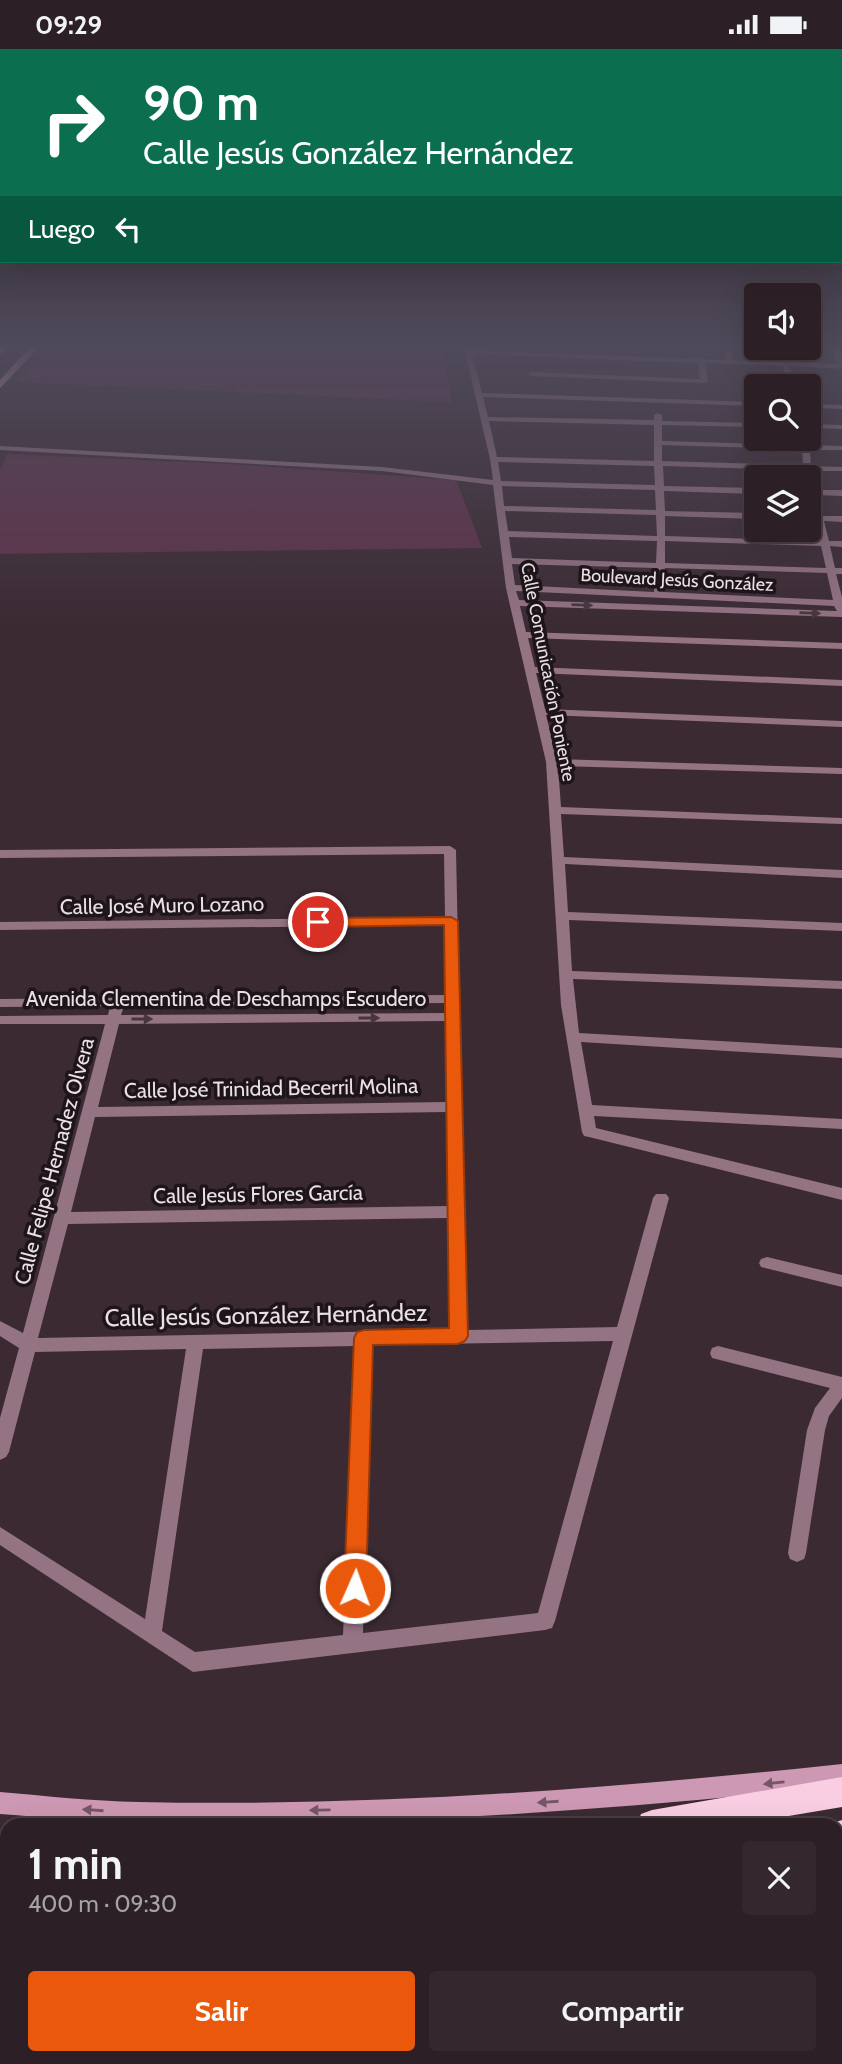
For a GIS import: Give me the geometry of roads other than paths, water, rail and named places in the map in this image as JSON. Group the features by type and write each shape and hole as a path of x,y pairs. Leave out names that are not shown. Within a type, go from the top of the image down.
{"highway":[{"path":"694,1818 842,1793"}],"main road":[{"path":"0,1803 136,1813 501,1806 710,1790 842,1775"}],"street":[{"name":"Calle Comunicación Poniente","path":"490,441 502,508 511,589 552,762 572,1037 590,1132 842,1194"},
{"path":"658,595 663,538 658,487 658,443 744,443"},
{"path":"821,445 842,448"},
{"path":"0,448 382,469 498,483 744,491"},
{"path":"494,459 744,466"},
{"path":"821,469 842,470"},
{"path":"821,492 842,493"},
{"path":"502,508 744,516"},
{"path":"821,518 842,519"},
{"path":"505,534 842,544"},
{"path":"821,536 840,603 841,617"},
{"path":"508,561 842,571"},
{"name":"Boulevard Jesús González","path":"511,589 840,603"},
{"name":"Boulevard Jesús González","path":"514,603 841,617"},
{"path":"522,635 842,646"},
{"path":"530,670 842,683"},
{"path":"540,712 842,724"},
{"path":"552,762 842,771"},
{"path":"556,810 842,821"},
{"path":"0,854 450,850 458,1336"},
{"path":"560,860 842,874"},
{"path":"565,916 842,927"},
{"name":"Calle José Muro Lozano","path":"0,926 451,921"},
{"path":"566,975 842,985"},
{"name":"Avenida Clementina de Deschamps Escudero","path":"0,1003 452,999"},
{"name":"Calle Felipe Hernadez Olvera","path":"0,1452 118,1002"},
{"name":"Avenida Clementina de Deschamps Escudero","path":"0,1020 453,1017"},
{"path":"572,1037 842,1053"},
{"name":"Calle José Trinidad Becerril Molina","path":"89,1112 454,1107"},
{"path":"585,1111 842,1124"},
{"path":"0,1535 193,1662 545,1621 661,1198"},
{"name":"Calle Jesús Flores García","path":"61,1218 456,1212"},
{"path":"767,1263 842,1281"},
{"path":"0,1328 28,1345"},
{"name":"Calle Jesús González Hernández","path":"28,1345 622,1334"},
{"path":"354,1644 364,1338"},
{"path":"152,1635 196,1341"},
{"path":"718,1353 842,1384 821,1413 816,1430 797,1553"}]}
